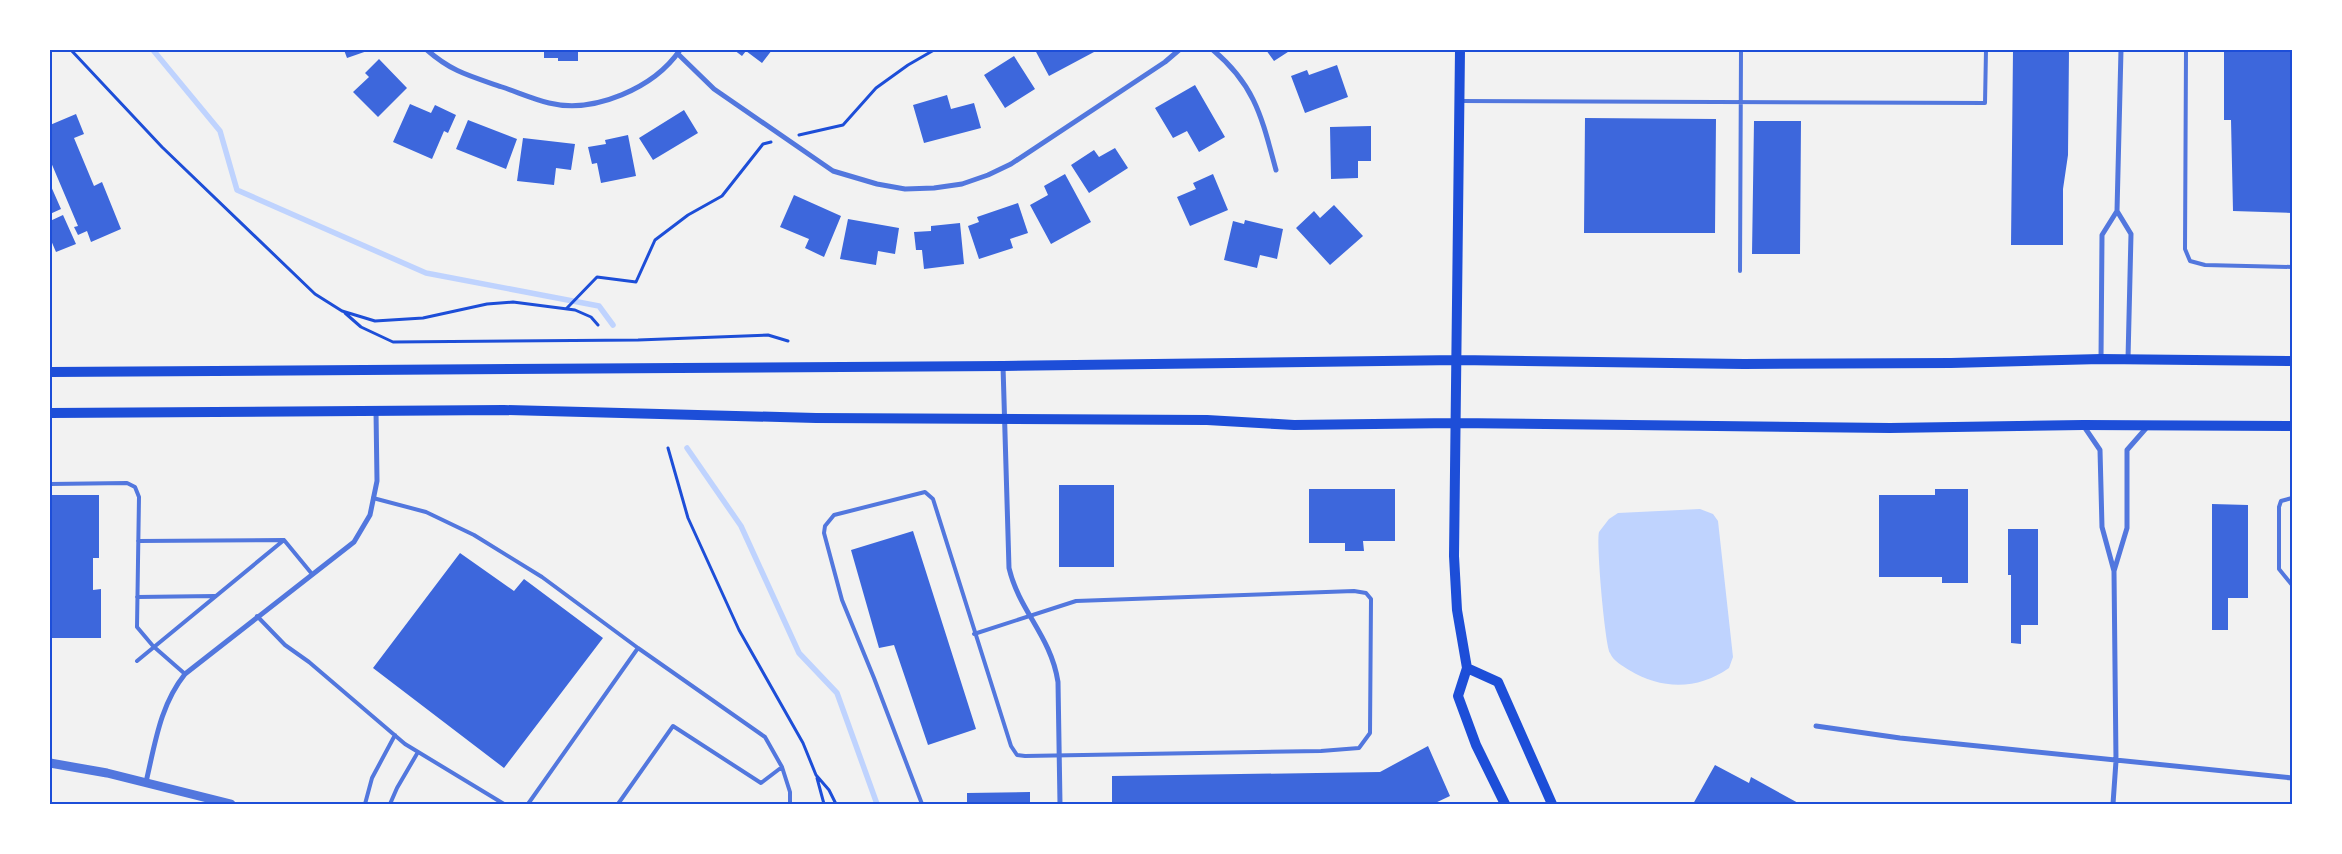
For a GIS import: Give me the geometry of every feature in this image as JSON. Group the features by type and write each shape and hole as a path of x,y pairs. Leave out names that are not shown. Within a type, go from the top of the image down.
{"main road":[{"path":"1460,50 1458,360 1454,423 1455,581 1459,633 1467,668 1458,696 1476,746 1505,804"},
{"path":"50,372 1003,366 1458,360 1773,364 1951,363 2101,359 2292,361"},
{"path":"50,414 504,410 716,417 1207,420 1294,425 1454,423 1890,428 2083,425 2292,426"},
{"path":"1467,668 1498,682 1552,804"}],"street":[{"path":"427,50 452,70 550,104 588,105 622,96 648,82 679,52 714,89 833,171 877,184 905,189 934,188 962,184 1011,164 1165,62 1179,50"},
{"path":"1214,50 1226,60 1250,90 1259,109 1276,170"},
{"path":"2101,359 2102,235 2117,210 2121,50"},
{"path":"2117,210 2131,234 2128,360"},
{"path":"1003,366 1009,568 1015,589 1032,616 1056,667 1058,682 1060,804"},
{"path":"146,782 165,706 175,687 185,674 354,542 370,514 377,481 376,411"},
{"path":"2083,425 2100,450 2102,527 2114,572 2116,761 2113,804"},
{"path":"2114,572 2127,528 2127,450 2148,426"},
{"path":"1816,726 1900,738 2292,778"},
{"path":"52,766 100,772 231,804"}],"lane":[{"path":"1740,272 1741,50"},
{"path":"1460,102 1985,103 1986,50"},
{"path":"2186,50 2185,249 2190,261 2205,265 2292,267"},
{"path":"50,484 127,483 135,487 139,497 137,627 153,646 185,674"},
{"path":"922,804 842,600 824,533 829,518 834,515 925,492 933,499 974,634 1011,746 1017,754 1024,756 1059,756 1321,751 1359,748 1370,733 1370,599 1366,593 1076,601 974,634"},
{"path":"373,498 426,512 474,534 542,577 638,648 765,737 782,767 790,792 790,804"},
{"path":"2292,498 2281,502 2279,507 2279,569 2292,585"},
{"path":"138,541 284,540"},
{"path":"284,540 312,574"},
{"path":"137,661 284,540"},
{"path":"136,597 215,596"},
{"path":"257,616 285,646 309,662 395,736 504,804"},
{"path":"528,804 638,648"},
{"path":"618,804 673,726 761,783 782,767"},
{"path":"365,804 372,778 395,736"},
{"path":"390,804 418,752"}],"path":[{"path":"71,50 162,147 316,294 361,327 393,342 638,340 768,335 788,342"},
{"path":"566,308 597,277 636,282 655,240 688,215 722,196 763,144 844,125 876,88 908,65 934,50"},
{"path":"342,312 375,321 423,318 487,304 513,302 566,308 591,317 598,325"},
{"path":"668,448 694,532 739,630 803,743 816,775 824,804"},
{"path":"816,775 829,790 836,804"}],"water":[{"path":"1700,509 1713,514 1718,521 1733,657 1729,668 1705,680 1692,684 1667,684 1642,677 1624,667 1611,656 1606,632 1602,593 1599,532 1609,519 1618,513"}],"building":[{"path":"344,50 370,50 347,58"},
{"path":"544,50 578,50 578,61 558,61 558,58 544,58"},
{"path":"734,50 772,50 762,63 746,51 742,56"},
{"path":"1035,50 1093,50 1094,52 1049,76"},
{"path":"1266,50 1291,50 1274,61"},
{"path":"2013,50 2069,50 2068,155 2063,189 2063,245 2011,245"},
{"path":"2224,50 2292,50 2292,213 2233,211 2231,120 2224,120"},
{"path":"1014,56 1035,89 1005,108 984,75"},
{"path":"379,59 407,88 378,117 353,92 369,77 365,73"},
{"path":"1337,65 1348,97 1305,113 1291,76 1307,70 1309,75"},
{"path":"1195,85 1225,137 1199,152 1187,131 1173,138 1155,108"},
{"path":"947,95 951,109 974,103 981,128 924,143 913,105"},
{"path":"410,104 431,113 435,105 456,115 448,133 444,131 432,159 393,142"},
{"path":"684,110 698,133 653,160 639,138"},
{"path":"76,114 84,134 74,138 94,186 102,182 121,229 91,242 87,231 78,235 74,227 78,226 50,160 50,125"},
{"path":"1585,118 1716,119 1715,233 1584,233"},
{"path":"468,120 517,139 506,169 456,149"},
{"path":"1754,121 1801,121 1800,254 1752,254"},
{"path":"1371,126 1371,161 1358,161 1358,178 1331,179 1330,127"},
{"path":"628,135 636,176 601,183 597,163 592,164 588,147 606,144 605,140"},
{"path":"523,138 575,144 571,170 556,168 554,185 517,181"},
{"path":"1115,148 1128,168 1089,193 1071,165 1094,150 1099,157"},
{"path":"1065,174 1091,222 1051,244 1030,205 1048,195 1044,186"},
{"path":"1213,174 1228,210 1190,226 1177,197 1196,189 1193,183"},
{"path":"50,184 61,209 50,214"},
{"path":"794,195 841,216 824,257 805,248 809,239 780,227"},
{"path":"1018,203 1028,233 1010,239 1013,248 979,259 968,226 979,222 977,217"},
{"path":"1334,205 1363,236 1330,265 1296,228 1314,211 1320,218"},
{"path":"63,215 76,244 56,252 50,238 50,221"},
{"path":"848,219 899,228 895,254 878,251 876,265 840,259"},
{"path":"1245,220 1283,229 1277,259 1260,255 1257,268 1224,260 1233,221 1244,224"},
{"path":"960,223 964,264 924,269 922,250 916,250 914,232 931,231 931,226"},
{"path":"1059,485 1114,485 1114,567 1059,567"},
{"path":"1309,489 1395,489 1395,541 1363,541 1364,551 1345,551 1345,543 1309,543"},
{"path":"1935,489 1968,489 1968,583 1942,583 1942,577 1879,577 1879,495 1935,495"},
{"path":"50,495 99,495 99,558 93,558 93,590 101,589 101,638 50,638"},
{"path":"2212,504 2248,505 2248,598 2228,598 2228,630 2212,630"},
{"path":"2008,529 2038,529 2038,625 2021,625 2021,644 2011,643 2011,575 2008,575"},
{"path":"913,531 976,729 928,745 894,645 879,648 851,550"},
{"path":"460,553 514,591 524,579 603,638 504,768 373,668"},
{"path":"1428,746 1450,796 1433,804 1112,804 1112,776 1380,772"},
{"path":"1715,765 1749,783 1751,777 1800,804 1693,804"},
{"path":"1030,792 1030,804 967,804 967,793"}],"waterway":[{"path":"153,50 220,131 237,190 426,273 599,306 613,325"},
{"path":"687,448 741,526 799,653 837,693 877,804"}]}
